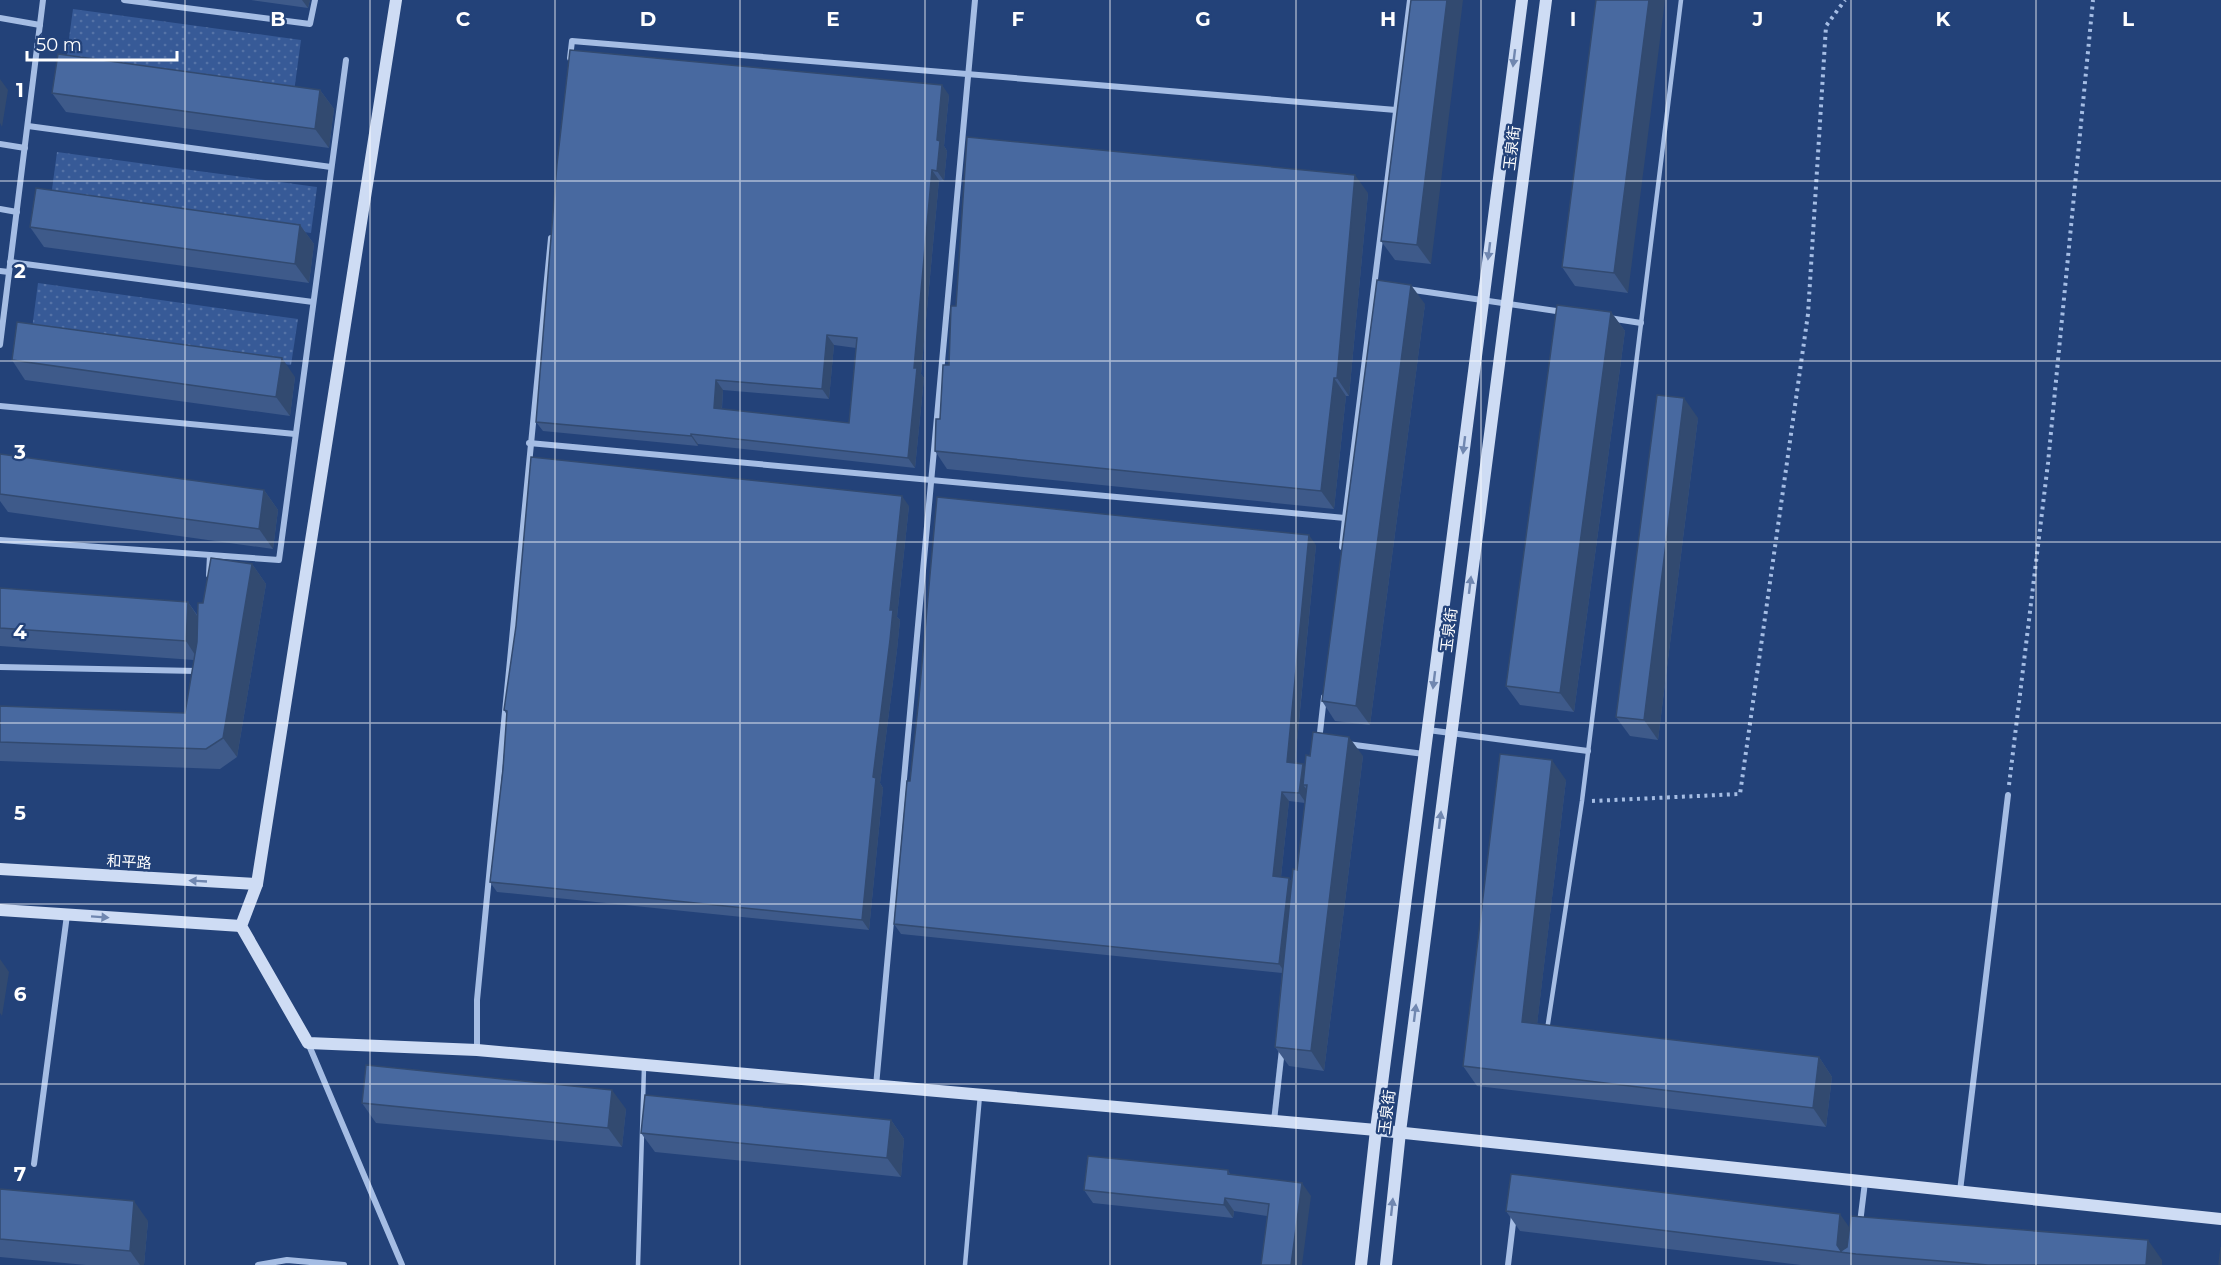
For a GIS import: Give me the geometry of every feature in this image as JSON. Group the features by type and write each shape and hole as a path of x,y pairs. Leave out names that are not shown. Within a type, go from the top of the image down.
{"street":[{"path":"0,345 43,0"},
{"path":"124,0 310,24 315,0"},
{"path":"396,0 256,884 241,926 308,1043 402,1265"},
{"path":"876,1086 975,0"},
{"path":"1341,553 1410,0"},
{"name":"玉泉街","path":"1361,1265 1376,1130 1522,0"},
{"name":"玉泉街","path":"1386,1265 1400,1132 1546,0"},
{"path":"0,18 40,26"},
{"path":"570,65 572,41 1396,110"},
{"path":"0,540 279,560 346,60"},
{"path":"28,126 331,167"},
{"path":"0,144 25,148"},
{"path":"0,210 17,212"},
{"path":"477,1050 477,1000 529,443 552,230"},
{"path":"10,262 313,302"},
{"path":"0,271 9,272"},
{"path":"1374,284 1385,285"},
{"path":"1396,287 1574,313"},
{"path":"1596,316 1641,323"},
{"path":"0,406 295,435"},
{"path":"529,443 932,478 1345,518"},
{"path":"209,578 210,555"},
{"path":"0,667 204,671"},
{"path":"1317,752 1324,694"},
{"path":"1427,730 1588,751"},
{"path":"1319,740 1330,742"},
{"path":"1342,743 1424,754"},
{"path":"1960,1191 2008,795"},
{"name":"和平路","path":"0,869 256,884"},
{"path":"0,910 241,926"},
{"path":"34,1164 67,914"},
{"path":"1274,1121 1284,1038"},
{"path":"308,1043 477,1050 1400,1132 2221,1219"},
{"path":"1859,1234 1865,1181"},
{"path":"1508,1265 1516,1203"},
{"path":"258,1265 287,1260 344,1265"}],"lane":[{"path":"1558,1031 1547,1030 1582,801 1681,0"},
{"path":"638,1265 644,1065"},
{"path":"965,1265 980,1095"}],"path":[{"path":"1582,801 1740,794 1808,314 1826,26 1845,0"},
{"path":"2008,795 2048,463 2093,0"}],"shaded area":[{"path":"73,9 301,40 294,92 66,61"},
{"path":"57,152 317,187 311,233 51,197"},
{"path":"38,283 298,319 291,365 32,329"}],"building":[{"path":"1411,0 1447,0 1417,245 1381,241"},
{"path":"1596,0 1649,0 1614,273 1562,267"},
{"path":"570,50 942,85 937,140 940,141 937,171 932,170 908,458 691,434 691,436 536,422 557,164","holes":["827,335 857,338 849,423 714,408 716,380 822,389"]},
{"path":"58,54 320,90 315,129 52,93"},
{"path":"967,137 1355,175 1337,378 1334,378 1321,491 935,451 936,419 940,419 943,365 949,365 951,306 956,306"},
{"path":"36,188 300,225 295,264 30,227"},
{"path":"1377,280 1411,285 1356,706 1322,701"},
{"path":"1557,305 1611,312 1560,693 1506,686"},
{"path":"17,322 282,358 276,397 12,360"},
{"path":"1657,395 1684,398 1644,720 1616,717"},
{"path":"0,454 264,490 259,529 0,494"},
{"path":"531,457 902,496 890,610 893,610 890,640 873,777 876,778 862,920 490,882 503,769 507,711 504,710 516,626"},
{"path":"937,497 1309,535 1287,762 1303,764 1299,793 1282,792 1273,876 1289,878 1279,964 894,924 907,781 910,781 919,697"},
{"path":"211,558 252,564 223,738 206,749 0,742 0,706 185,713 197,642 198,603 203,603"},
{"path":"0,588 188,602 186,641 0,628"},
{"path":"1313,732 1349,737 1311,1051 1275,1047 1293,869 1297,870 1307,785 1303,785 1306,755 1310,756"},
{"path":"1500,754 1552,760 1522,1022 1819,1057 1813,1108 1463,1066"},
{"path":"366,1065 612,1090 608,1128 362,1103"},
{"path":"645,1095 891,1120 887,1158 641,1133"},
{"path":"1088,1156 1228,1170 1228,1174 1302,1183 1291,1265 1261,1265 1269,1204 1225,1198 1224,1205 1084,1190"},
{"path":"1511,1174 1840,1214 1837,1245 1841,1251 1847,1247 1851,1216 2148,1240 2146,1265 1988,1265 1856,1254 1506,1211"},
{"path":"0,1189 134,1201 130,1251 0,1239"}]}
